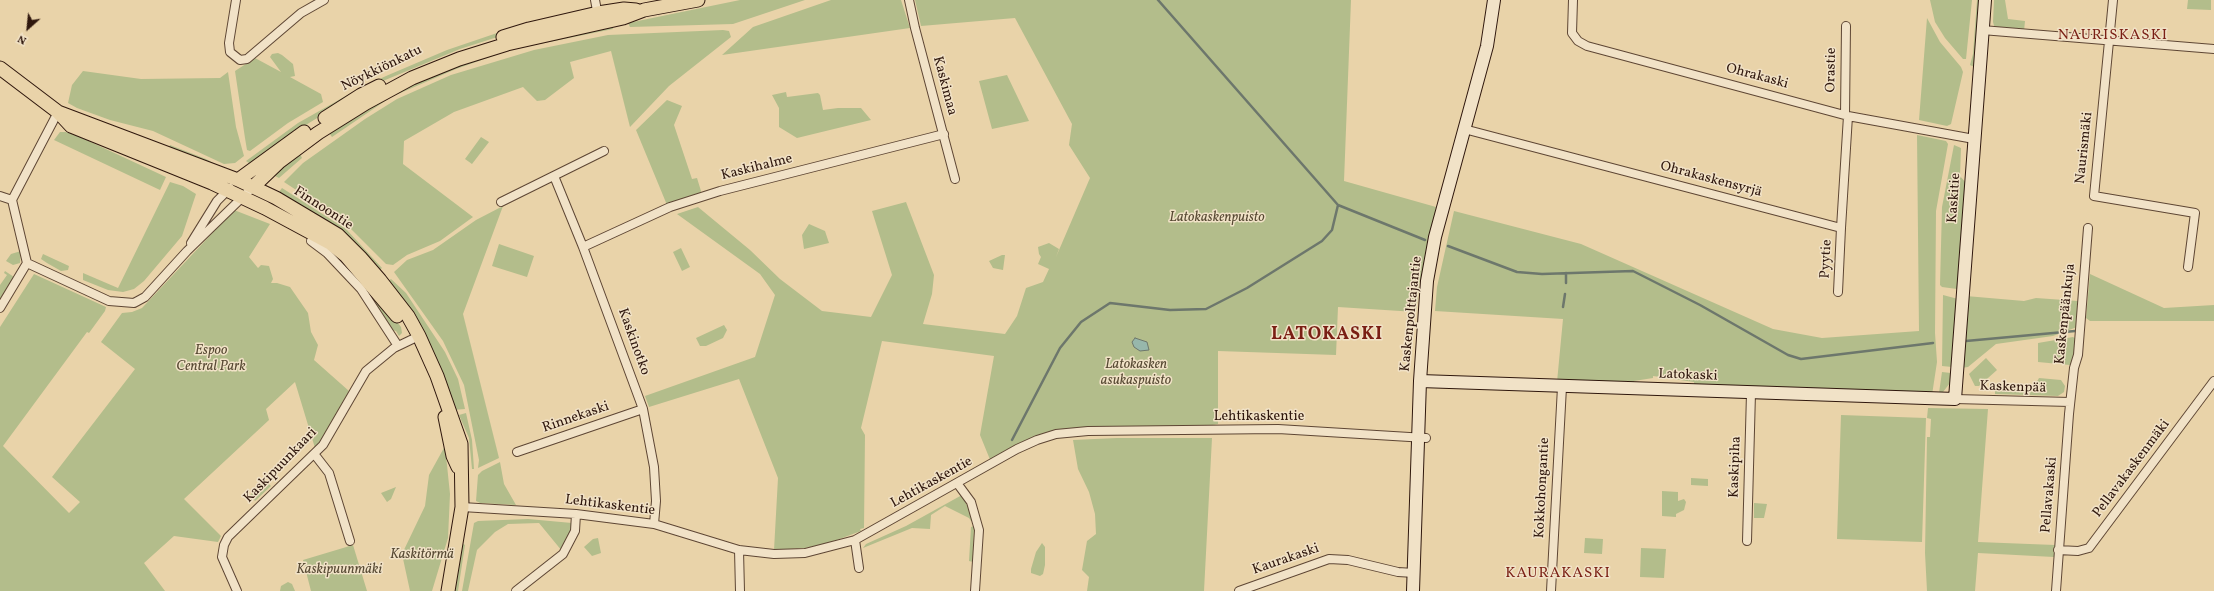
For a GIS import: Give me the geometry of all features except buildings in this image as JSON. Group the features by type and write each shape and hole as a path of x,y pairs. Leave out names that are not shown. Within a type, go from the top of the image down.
{"main road":[{"name":"Nöykkiönkatu","path":"238,180 315,124 361,95 406,73 457,52 529,28 597,12 624,9 644,10 698,0"},
{"name":"Nöykkiönkatu","path":"253,187 278,162 318,133 366,103 412,78 597,12"},
{"name":"Finnoontie","path":"0,68 58,112 71,126 228,190 330,243 346,256 415,337"},
{"name":"Finnoontie","path":"58,112 253,187 297,210 348,244 380,280 408,316 415,337 437,376 461,444 462,507 448,591"}],"street":[{"path":"236,0 229,43 230,52 240,60 247,59 301,13 324,0"},
{"name":"Kaskimaa","path":"909,0 915,28 944,134 954,179"},
{"name":"Kaskenpolttajantie","path":"1413,591 1422,437 1420,381 1427,282 1436,237 1487,46 1494,0"},
{"name":"Ohrakaski","path":"1573,0 1572,33 1573,37 1582,44 1846,115 1974,138"},
{"name":"Kaskitie","path":"1955,399 1985,0"},
{"path":"2110,41 2113,0"},
{"name":"Orastie","path":"1846,26 1846,115"},
{"path":"1982,30 2214,49"},
{"name":"Naurismäki","path":"2110,41 2094,196 2195,214 2188,268"},
{"path":"0,308 27,263 12,200 58,112"},
{"path":"1841,228 1846,115"},
{"name":"Ohrakaskensyrjä","path":"1464,129 1841,228"},
{"name":"Kaskihalme","path":"583,247 670,207 720,191 944,134"},
{"path":"501,202 604,151"},
{"name":"Kaskinotko","path":"554,176 583,247 643,409 654,467 656,501 654,524"},
{"name":"Nöykkiönkatu","path":"186,251 203,221 217,201 238,180"},
{"name":"Nöykkiönkatu","path":"27,263 99,297 120,302 134,303 145,297 186,251 253,187"},
{"path":"0,196 12,200"},
{"name":"Pyytie","path":"1838,292 1841,228"},
{"name":"Kaskenpäänkuja","path":"2070,402 2074,368 2078,355 2088,228"},
{"path":"311,242 328,253 364,293 398,346"},
{"name":"Kaskipuunkaari","path":"237,591 223,561 222,553 226,542 238,528 315,454 330,435 366,371 398,346 415,337"},
{"name":"Latokaski","path":"1420,381 1562,387 1955,399"},
{"name":"Pellavakaskenmäki","path":"2058,550 2078,551 2089,548 2214,381"},
{"name":"Kokkohongantie","path":"1551,591 1562,387"},
{"name":"Kaskipiha","path":"1747,541 1751,393"},
{"name":"Kaskenpää","path":"1955,399 2070,402"},
{"name":"Pellavakaski","path":"2056,591 2070,402"},
{"name":"Rinnekaski","path":"517,452 643,409"},
{"name":"Lehtikaskentie","path":"462,507 576,514 654,524 739,550 774,554 805,553 856,540 1017,449 1037,440 1056,434 1088,431 1274,429 1422,437"},
{"path":"315,454 329,473 350,541"},
{"path":"957,483 971,502 978,522 976,591"},
{"path":"516,591 563,554 575,531 576,514"},
{"path":"856,540 859,568"},
{"path":"739,550 740,591"},
{"name":"Kaurakaski","path":"1239,591 1329,559 1348,560 1398,572 1414,573"}],"green space":[{"path":"740,0 805,0 733,24 630,27 628,23"},
{"path":"831,0 901,0 910,28 722,55 753,27"},
{"name":"Latokaskenpuisto","path":"915,0 1351,0 1344,181 1436,207 1423,280 1420,280 1416,312 1338,307 1336,355 1218,351 1218,424 1202,427 1080,427 1059,431 991,462 980,435 994,356 882,341 861,428 865,435 864,528 860,529 861,531 826,544 805,548 774,550 778,478 739,379 649,407 645,396 755,357 775,295 760,274 677,214 698,207 750,250 780,279 822,311 871,317 892,275 872,211 906,202 934,275 932,294 923,324 1005,334 1017,316 1026,288 1043,282 1049,269 1038,264 1041,257 1038,247 1049,243 1059,249 1056,257 1090,178 1069,145 1072,124 1015,18 921,26"},
{"path":"1930,0 1972,0 1966,59 1963,59 1945,38 1935,22"},
{"path":"1977,0 1980,0 1974,67 1970,65 1973,54"},
{"path":"1994,0 2005,0 2008,19 2025,21 2024,31 1995,29 1993,22"},
{"path":"2188,0 2211,0 2211,10 2187,9"},
{"path":"582,10 460,49 366,88 309,123 252,165 246,161 298,123 360,88 386,76 447,50 500,32"},
{"path":"1927,18 1940,42 1961,67 1963,72 1951,124 1947,126 1919,120"},
{"path":"612,25 613,29 510,50 456,69 391,97 332,137 329,133 387,95 477,57"},
{"path":"729,31 731,37 669,86 630,127 611,51 570,62 574,78 545,100 537,101 523,87 454,112 404,141 403,164 473,217 440,241 407,255 393,265 386,264 342,220 284,182 303,163 365,119 397,99 451,75 534,50 608,35"},
{"path":"278,53 293,64 295,76 290,77 321,94 323,102 288,123 250,151 247,150 235,71 255,58 281,72 270,57 272,54"},
{"path":"83,71 141,79 220,78 228,72 236,127 244,156 235,163 224,164 153,131 110,120 77,108 68,103 72,85"},
{"path":"1007,75 1029,121 992,129 979,81"},
{"path":"786,92 787,97 818,93 820,95 823,110 838,108 861,108 871,120 797,138 779,127 779,108 772,95"},
{"path":"667,100 682,106 674,125 692,179 697,178 701,191 699,198 667,205 636,130"},
{"path":"60,132 66,132 80,137 166,177 160,190 54,140"},
{"path":"1917,135 1946,141 1948,144 1936,211 1935,333 1937,362 1932,395 1694,386 1694,382 1653,376 1653,378 1634,381 1634,384 1557,382 1563,319 1435,311 1437,287 1454,211 1581,244 1773,329 1822,338 1919,331"},
{"path":"481,137 489,142 472,164 465,159"},
{"path":"170,145 206,159 215,164 214,167 188,158 169,147"},
{"path":"1954,145 1961,148 1960,176 1966,183 1957,289 1942,287 1940,285 1942,207"},
{"path":"300,154 302,158 279,178 275,176 279,170"},
{"path":"170,182 183,186 196,194 182,236 144,281 134,289 123,292 108,290 83,280 83,273 118,288"},
{"path":"282,188 346,229 382,268 377,272 373,263 338,227 279,192"},
{"path":"503,206 463,314 499,458 478,468 479,460 464,385 443,341 394,272 407,260 433,250 476,220"},
{"name":"Espoo Central Park","path":"234,210 270,224 249,257 258,268 261,265 269,266 273,279 271,283 277,283 290,287 308,313 311,332 318,345 314,360 349,391 327,433 315,448 295,382 266,409 269,420 184,499 221,536 218,542 174,536 144,563 165,591 0,591 0,327 34,274 106,307 105,311 89,333 87,332 3,446 69,513 80,502 52,477 135,369 101,342 122,313 132,312 142,308"},
{"path":"809,224 825,231 829,243 804,249 802,235"},
{"path":"499,244 534,256 527,277 492,266"},
{"path":"681,248 690,267 682,271 673,252"},
{"path":"21,251 20,263 13,265 6,261 11,254"},
{"path":"43,254 69,266 68,270 61,271 47,263 41,259"},
{"path":"1005,255 1003,270 993,268 989,261"},
{"path":"5,271 14,277 0,299 0,285 7,275 4,273"},
{"path":"2090,274 2164,308 2214,305 2214,321 2090,321 2086,318"},
{"path":"391,279 406,293 445,352 458,379 465,409 453,410 386,283"},
{"path":"372,289 401,327 402,333 399,336 396,331 391,330 368,294"},
{"path":"1943,295 1958,299 1952,367 1942,366"},
{"path":"1966,296 2024,301 2036,298 2078,301 2077,327 2053,336 1996,344 1968,367 1961,368"},
{"path":"724,325 727,330 723,338 706,346 700,346 696,338"},
{"path":"2073,337 2076,339 2073,359 2070,365 2038,362 2038,343"},
{"path":"1986,358 1997,370 1979,386 1975,386 1969,374"},
{"path":"1942,372 1951,373 1950,383 1943,392 1939,393"},
{"path":"2039,378 2061,380 2065,386 2064,392 2058,396 1995,394 1995,388 2034,387"},
{"path":"1928,408 1988,409 1978,542 2055,545 2054,557 1978,553 1975,591 1927,591 1925,553 1927,437 1930,437 1931,419 1927,418"},
{"path":"466,413 472,440 474,469 472,469 469,438 459,415"},
{"path":"1841,415 1926,418 1922,542 1837,539"},
{"path":"1117,438 1212,438 1204,591 1087,591 1089,577 1082,570 1087,541 1096,534 1095,514 1089,492 1078,469 1073,440"},
{"name":"Kaskitörmä","path":"445,446 450,494 448,538 432,591 410,591 402,554 425,506 429,475"},
{"path":"500,462 504,484 516,505 480,503 476,501 478,475 482,471"},
{"path":"1691,478 1708,479 1708,486 1691,485"},
{"path":"265,480 271,486 255,501 250,495"},
{"path":"396,487 391,499 387,502 381,493"},
{"path":"1662,491 1678,492 1678,501 1684,499 1686,502 1684,510 1676,514 1676,517 1662,516"},
{"path":"962,495 974,520 971,521 969,518 945,506 931,515 930,529 912,528 863,548 866,544 906,526"},
{"path":"1754,503 1767,504 1764,518 1754,518"},
{"path":"528,519 572,523 572,531 562,551 539,523 508,524 495,532 477,550 468,591 462,591 474,523 478,521"},
{"path":"974,526 973,562 969,561 971,527"},
{"path":"598,538 601,553 592,556 584,547 593,539"},
{"path":"1585,538 1603,539 1602,554 1584,553"},
{"path":"462,543 465,545 458,591 453,591"},
{"path":"1042,543 1045,547 1045,565 1043,574 1040,576 1031,573 1031,569 1036,552"},
{"name":"Kaskipuunmäki","path":"353,545 367,591 311,591 303,560"},
{"path":"1641,548 1666,549 1664,578 1640,577"},
{"path":"288,582 292,584 295,591 280,591 281,586"}],"shaded area":[{"path":"1135,338 1147,342 1149,350 1140,351 1134,347 1132,342"}],"waterway":[{"path":"1158,0 1338,205 1425,240"},
{"path":"1012,440 1060,348 1081,322 1110,303 1170,310 1206,309 1247,288 1322,241 1332,230 1338,205"},
{"path":"1448,246 1517,272 1542,274 1633,271 1700,305 1788,355 1801,359 1933,343"},
{"path":"1566,273 1566,283"},
{"path":"1563,307 1565,294"},
{"path":"1966,341 2075,331"}],"district":[{"name":"NAURISKASKI","path":"2113,36"},
{"name":"LATOKASKI","path":"1327,336"},
{"name":"KAURAKASKI","path":"1558,574"}],"park label":[{"name":"Latokasken asukaspuisto","path":"1136,374"}]}
